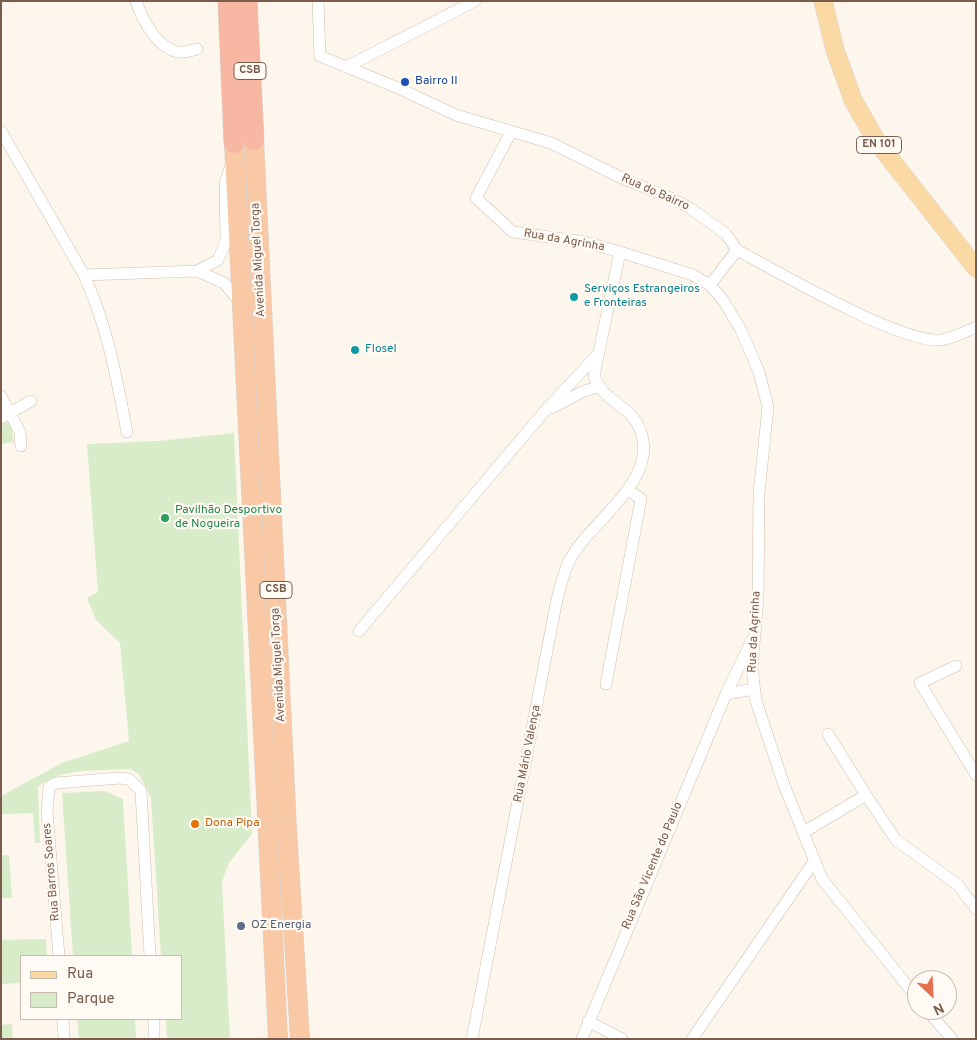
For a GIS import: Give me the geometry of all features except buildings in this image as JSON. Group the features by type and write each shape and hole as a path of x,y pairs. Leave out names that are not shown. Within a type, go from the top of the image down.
{"highway":[{"name":"CSB","path":"228,1 241,146"},
{"name":"CSB","path":"241,146 247,1"},
{"name":"Avenida Miguel Torga","path":"241,146 243,305 278,1039"},
{"name":"Avenida Miguel Torga","path":"241,146 300,1039"}],"main road":[{"name":"EN 101","path":"822,1 835,50 853,98 877,142 976,268"}],"street":[{"path":"136,1 140,14 156,38 174,51 184,52 197,49"},
{"name":"Rua do Bairro","path":"318,1 320,56 420,97 456,115 552,143 626,180 690,208 726,234 737,250 869,318 926,339 940,340 976,327"},
{"path":"346,66 475,1"},
{"path":"1,131 84,275 99,308 108,336 127,432"},
{"name":"Rua da Agrinha","path":"511,132 476,198 513,232 585,242 619,257 693,275 710,285 723,300 741,330 759,372 768,407 759,494 755,634 752,668 756,700 784,785 822,879 907,985"},
{"path":"84,275 197,270 218,260 226,241 226,183 241,146"},
{"path":"710,285 737,250"},
{"path":"544,412 584,391 598,387 594,375 619,257"},
{"path":"197,270 224,283 243,305"},
{"path":"358,631 544,412 599,352"},
{"name":"Rua Mário Valença","path":"472,1039 535,723 557,599 571,557 628,490 644,459 641,432 627,409 608,397 598,387"},
{"path":"1,396 6,415 20,432 21,446"},
{"path":"6,415 31,401"},
{"path":"606,684 641,499 628,490"},
{"name":"Rua São Vicente do Paulo","path":"582,1039 726,694 755,634"},
{"path":"956,666 920,683 976,775"},
{"path":"726,694 754,689"},
{"path":"828,734 896,840 958,886 976,909"},
{"name":"Rua Barros Soares","path":"59,955 47,812 49,787 56,783 120,778 129,779 141,791 150,955"},
{"path":"804,832 866,795"},
{"path":"692,1039 815,860"},
{"path":"63,1020 64,1039"},
{"path":"154,1020 154,1039"},
{"path":"936,1020 952,1039"},
{"path":"588,1021 622,1039"}],"green space":[{"path":"7,422 11,424 14,442 1,444 1,425"},
{"path":"234,433 252,834 229,863 222,882 230,1039 167,1039 166,1020 182,1020 182,955 161,955 151,798 139,774 130,769 82,771 58,776 38,787 40,843 35,843 33,813 1,814 1,796 62,763 129,741 120,643 96,620 87,598 98,592 87,444 159,441"},
{"path":"105,791 123,799 132,955 73,955 62,793"},
{"path":"1,855 9,855 12,898 1,898"},
{"path":"46,939 47,955 20,955 20,983 1,984 1,940"},
{"path":"77,1020 135,1020 136,1039 79,1039"},
{"path":"12,1024 13,1039 1,1039 1,1025"}],"place":[{"name":"Bairro II","path":"405,82"},
{"name":"Serviços Estrangeiros e Fronteiras","path":"574,297"},
{"name":"Flosel","path":"355,350"},
{"name":"Pavilhão Desportivo de Nogueira","path":"165,518"},
{"name":"Dona Pipa","path":"195,824"},
{"name":"OZ Energia","path":"241,926"}]}
